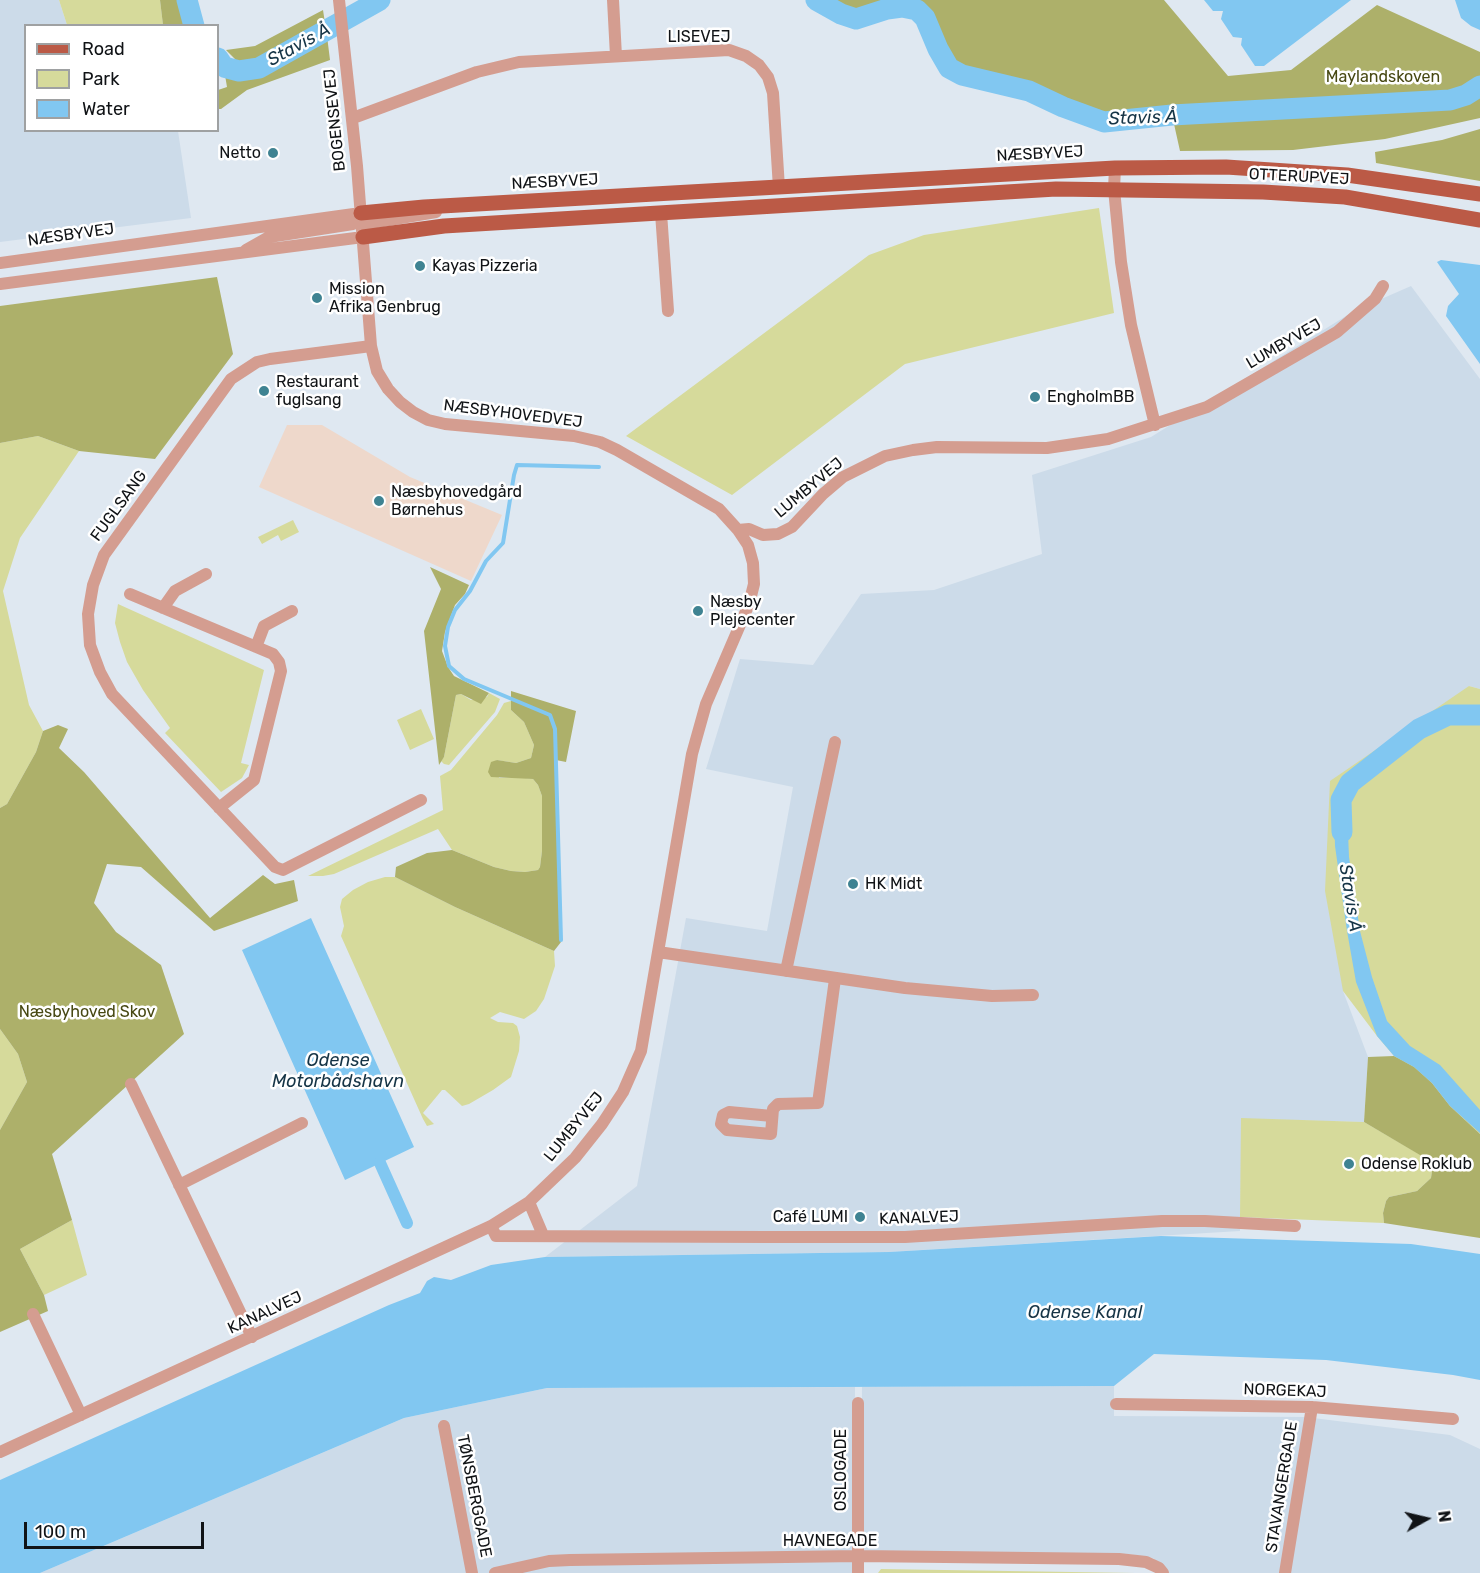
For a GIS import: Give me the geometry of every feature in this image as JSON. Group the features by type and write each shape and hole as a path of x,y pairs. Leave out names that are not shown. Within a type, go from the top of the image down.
{"main road":[{"name":"OTTERUPVEJ","path":"1115,168 1226,167 1347,175 1480,195"},
{"name":"NÆSBYVEJ","path":"361,213 424,207 1115,168"},
{"path":"363,237 444,226 1044,189 1114,189"},
{"name":"OTTERUPVEJ","path":"1114,189 1333,196 1480,220"},
{"path":"1414,208 1480,209"}],"street":[{"name":"BOGENSEVEJ","path":"339,0 353,118 363,237"},
{"path":"613,0 616,56"},
{"name":"LISEVEJ","path":"353,118 477,72 519,62 729,50 747,56 759,65 768,77 773,93 779,188"},
{"path":"1115,168 1114,189 1121,261 1131,325 1155,425"},
{"path":"0,284 363,237 371,223 413,217 466,205"},
{"path":"242,252 268,237 353,224 361,213"},
{"name":"NÆSBYVEJ","path":"0,263 361,213"},
{"path":"661,213 668,311"},
{"name":"NÆSBYHOVEDVEJ","path":"363,237 371,346 377,371 388,389 400,402 428,420 445,424 574,436 600,442 719,509 738,530"},
{"name":"LUMBYVEJ","path":"491,1226 529,1202 575,1158 602,1124 623,1092 641,1051 692,754 706,704 749,604 754,584 753,563 748,545 738,530 749,529 763,535 778,534 792,527 823,494 843,477 885,456 937,447 1047,448 1107,439 1207,407 1336,332 1375,299 1383,286"},
{"name":"FUGLSANG","path":"371,346 257,362 243,369 231,379 104,555 93,585 88,614 90,645 112,694 275,867 283,870 421,800"},
{"path":"163,608 175,591 206,574"},
{"path":"130,594 273,654 279,662 281,671 254,780 219,808"},
{"path":"256,647 264,626 292,611"},
{"path":"786,971 836,742"},
{"path":"658,952 905,988 982,995 1033,995"},
{"path":"772,1116 773,1109 778,1104 818,1103 835,979"},
{"path":"131,1084 252,1337"},
{"path":"179,1185 302,1123"},
{"path":"529,1202 543,1235"},
{"name":"KANALVEJ","path":"0,1452 491,1226 496,1236 905,1237 1162,1221 1295,1226"},
{"path":"33,1314 81,1415"},
{"name":"OSLOGADE","path":"858,1403 858,1573"},
{"name":"NORGEKAJ","path":"1116,1404 1312,1407 1453,1419"},
{"name":"STAVANGERGADE","path":"1285,1573 1312,1407"},
{"name":"TØNSBERGGADE","path":"444,1426 472,1573"},
{"name":"HAVNEGADE","path":"495,1573 549,1567 858,1556 1119,1559 1146,1562 1159,1568 1162,1573"}],"shaded area":[{"path":"0,0 59,0 67,24 24,24 24,132 178,132 191,218 0,242"},
{"path":"1411,286 1480,379 1480,689 1469,686 1343,991 1368,1057 1364,1122 1242,1119 1240,1231 889,1252 545,1257 637,1186 686,918 767,931 793,787 706,769 740,659 813,665 861,594 934,590 1042,554 1032,475 1151,437 1354,311"},
{"name":"Næsbyhovedgård Børnehus","path":"287,425 322,425 410,477 502,515 471,581 259,487"},
{"path":"1114,1386 1114,1416 1305,1417 1450,1435 1480,1449 1480,1573 1169,1573 1153,1558 1128,1554 861,1552 862,1387"},
{"path":"855,1387 854,1573 40,1573 404,1418 547,1388"}],"green space":[{"path":"59,0 160,0 163,24 67,24"},
{"path":"160,0 179,0 184,24 163,24"},
{"name":"Maylandskoven","path":"816,0 1164,0 1228,76 1291,70 1377,5 1480,52 1480,118 1385,139 1293,150 1180,151 1172,115 1104,122 1029,91 962,75 949,68 925,18 917,10 902,7 887,9 856,19 841,14"},
{"path":"323,10 325,23 261,60 243,63 236,60 226,50 255,46"},
{"path":"327,36 330,60 247,90 219,109 219,90 227,87 225,75 240,79 251,76"},
{"path":"1480,129 1480,181 1376,163 1375,152 1442,140"},
{"path":"1099,208 1114,313 905,364 732,495 626,436 869,255 924,235"},
{"path":"217,277 233,354 155,459 79,451 38,436 0,443 0,306"},
{"path":"38,436 79,451 20,538 3,591 29,705 43,731 36,752 7,804 0,808 0,443"},
{"path":"293,520 299,532 281,541 278,535 262,544 258,537"},
{"path":"430,567 469,585 465,594 455,605 445,632 442,651 454,676 489,693 481,704 461,694 456,695 444,757 439,765 424,631 441,589"},
{"path":"118,604 264,670 241,763 249,765 242,778 221,792 165,733 170,728 143,690 127,662 115,623"},
{"path":"1469,686 1480,689 1480,1134 1450,1106 1432,1083 1394,1056 1343,991 1325,891 1330,781"},
{"path":"511,691 576,711 566,762 556,760 561,942 554,951 455,907 395,877 396,867 427,853 452,850 494,867 511,871 525,872 538,870 540,867 542,796 538,785 533,779 491,777 488,772 491,762 497,760 516,763 531,758 534,745 524,722 511,710"},
{"path":"489,693 500,699 495,712 449,765 444,764 441,761 444,757 456,695 461,694 471,700 487,697"},
{"path":"511,701 511,710 524,722 534,745 531,758 516,763 496,760 499,778 533,779 538,785 542,796 542,851 538,870 511,871 494,867 452,850 438,829 334,874 308,876 443,810 440,776 451,770 497,715 504,703"},
{"path":"421,709 434,739 410,750 397,720"},
{"name":"Næsbyhoved Skov","path":"58,725 68,729 59,748 84,772 210,918 263,875 275,884 294,880 298,901 214,931 141,867 107,864 94,903 116,932 161,965 184,1034 52,1154 72,1220 20,1249 44,1295 48,1311 0,1332 0,1130 27,1082 18,1054 0,1029 0,808 7,804 36,752 43,731"},
{"path":"385,877 395,877 455,907 554,951 555,966 544,999 536,1011 524,1019 500,1012 490,1018 517,1026 520,1037 519,1051 511,1077 493,1090 462,1106 445,1090 442,1090 423,1113 434,1124 427,1126 341,936 344,926 340,907 342,899 368,882"},
{"path":"0,1029 18,1054 27,1082 0,1130"},
{"path":"1394,1056 1414,1067 1432,1083 1450,1106 1480,1134 1480,1238 1384,1223 1383,1213 1389,1197 1417,1191 1431,1178 1432,1171 1425,1158 1364,1122 1368,1057"},
{"path":"1241,1118 1364,1122 1426,1158 1432,1171 1431,1178 1417,1191 1389,1197 1383,1213 1384,1223 1240,1217"},
{"path":"72,1220 87,1275 44,1295 20,1249"},
{"path":"881,1569 1135,1573 878,1573"}],"water":[{"path":"1204,0 1351,0 1264,66 1255,66 1241,45 1242,38 1233,37 1221,19 1223,11 1213,11"},
{"path":"1455,0 1480,0 1480,30 1461,18"},
{"path":"1441,260 1480,265 1480,364 1446,316 1448,306 1459,294 1437,262"},
{"path":"1334,803 1347,808 1349,857 1360,931 1387,1021 1410,1046 1440,1065 1480,1110 1480,1133 1450,1106 1432,1083 1414,1067 1394,1056 1377,1036 1356,982 1335,846"},
{"name":"Odense Motorbådshavn","path":"311,918 414,1147 345,1180 242,950"},
{"name":"Odense Kanal","path":"1161,1236 1411,1244 1480,1254 1480,1380 1326,1360 1154,1354 1114,1386 547,1388 404,1418 40,1573 0,1573 0,1480 420,1293 427,1281 434,1277 451,1280 491,1265 545,1257 889,1252"}],"waterway":[{"name":"Stavis Å","path":"187,0 193,24"},
{"name":"Stavis Å","path":"219,60 224,67 239,71 259,68 380,0"},
{"name":"Stavis Å","path":"816,0 841,14 856,19 887,9 902,7 917,10 925,18 949,68 962,75 1029,91 1104,122 1172,115 1450,100 1466,95 1480,86"},
{"path":"561,940 555,729 550,715 464,679 449,666 445,646 448,627 455,610 470,591 486,561 503,543 517,465 599,467"},
{"name":"Stavis Å","path":"1342,832 1341,800 1350,783 1419,729 1448,715 1480,715"},
{"path":"380,1163 407,1223"}],"place":[{"name":"Netto","path":"273,153"},
{"name":"Kayas Pizzeria","path":"420,266"},
{"name":"Mission Afrika Genbrug","path":"317,298"},
{"name":"Restaurant fuglsang","path":"264,391"},
{"name":"EngholmBB","path":"1035,397"},
{"name":"Næsbyhovedgård Børnehus","path":"379,501"},
{"name":"Næsby Plejecenter","path":"698,611"},
{"name":"HK Midt","path":"853,884"},
{"name":"Odense Roklub","path":"1349,1164"},
{"name":"Café LUMI","path":"860,1217"}]}
